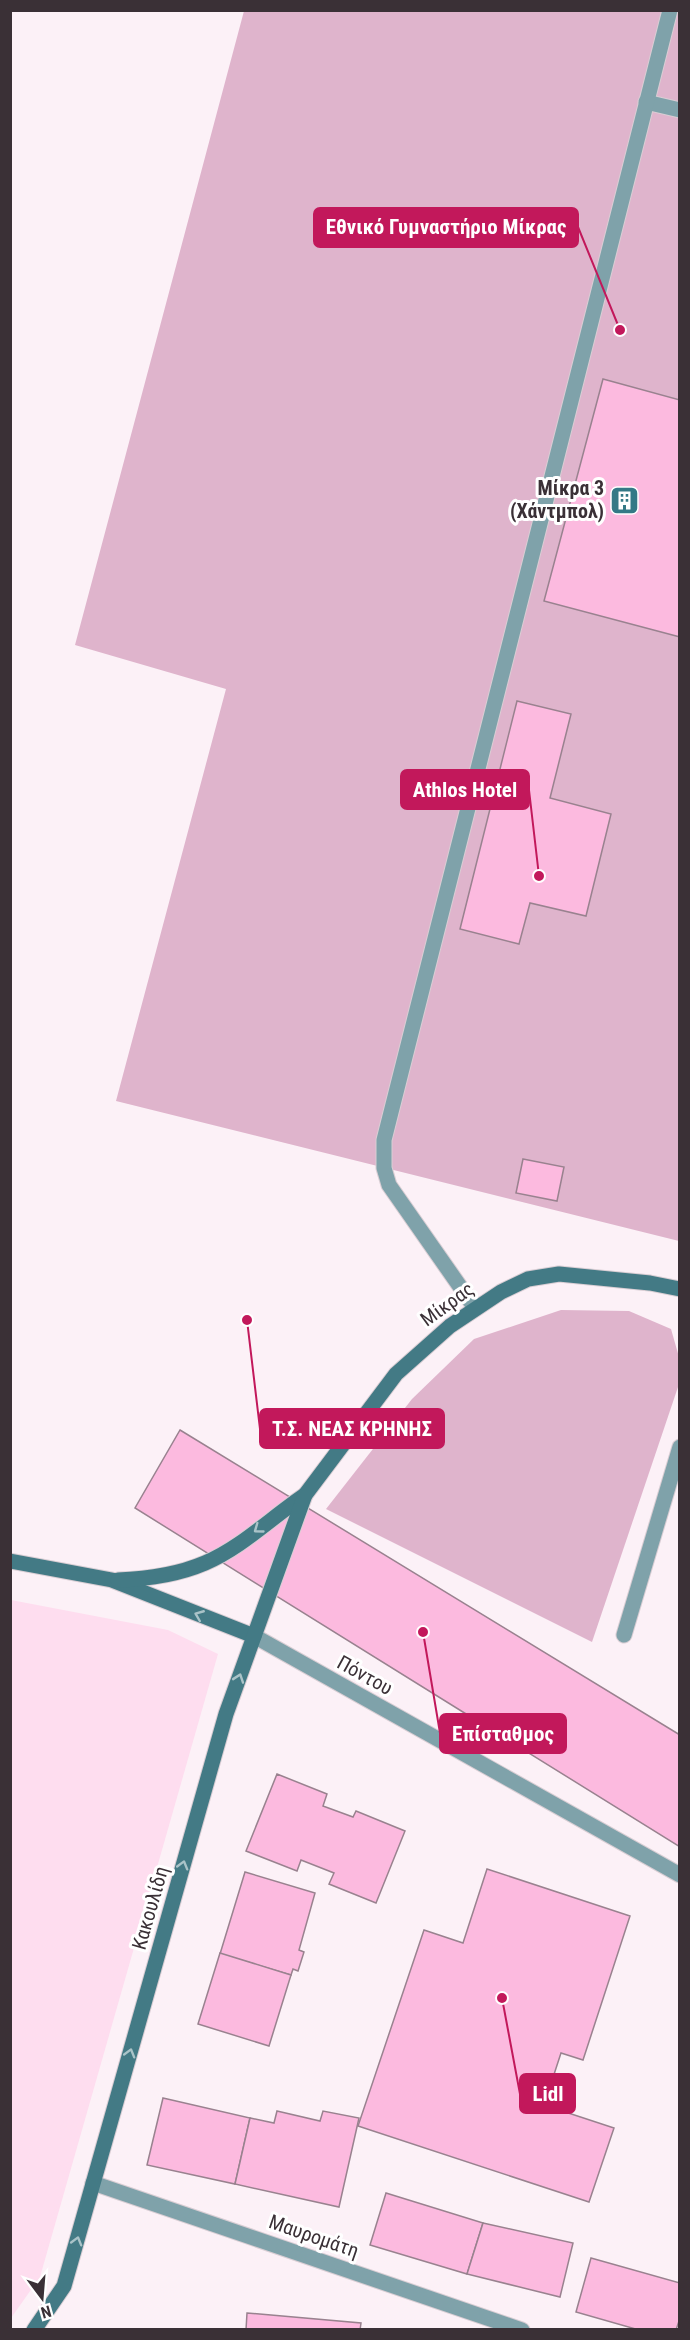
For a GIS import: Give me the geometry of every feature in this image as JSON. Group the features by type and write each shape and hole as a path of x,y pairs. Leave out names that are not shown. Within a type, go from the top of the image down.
{"main road":[{"name":"Μίκρας","path":"305,1495 396,1374 443,1332 501,1292 528,1279 559,1274 650,1283 680,1289"},
{"path":"112,1580 150,1579 206,1563 305,1495"},
{"name":"Κακουλίδη","path":"34,2330 64,2286 226,1714 305,1495"},
{"name":"Πόντου","path":"10,1562 112,1580 254,1636"}],"street":[{"path":"475,1308 389,1185 384,1168 384,1140 670,10"},
{"path":"646,102 680,110"},
{"path":"624,1635 680,1447"},
{"name":"Πόντου","path":"254,1636 680,1875"},
{"name":"Μαυρομάτη","path":"93,2183 522,2330"}],"shaded area":[{"path":"244,11 679,11 679,1241 116,1101 226,689 75,645"},
{"path":"561,1310 629,1311 671,1329 679,1357 678,1387 592,1642 326,1509 412,1399 474,1339"},
{"path":"11,1600 168,1630 218,1654 40,2277 11,2318"}],"building":[{"name":"Μίκρα 3 (Χάντμπολ)","path":"603,379 680,400 680,637 544,601"},
{"path":"517,701 571,714 550,798 611,814 586,916 530,903 519,944 460,929"},
{"path":"523,1159 564,1167 557,1201 516,1193"},
{"path":"180,1430 680,1735 680,1847 135,1508"},
{"path":"277,1774 327,1794 323,1806 353,1817 356,1811 405,1831 376,1903 329,1884 334,1873 301,1860 297,1871 246,1851"},
{"path":"487,1869 630,1916 583,2060 561,2053 544,2105 614,2128 589,2202 358,2126 424,1930 463,1943"},
{"path":"245,1872 315,1893 299,1950 304,1952 298,1971 293,1969 291,1975 220,1954"},
{"path":"220,1953 291,1975 269,2046 198,2024"},
{"path":"163,2098 250,2118 235,2184 147,2165"},
{"path":"277,2111 320,2121 323,2111 359,2118 339,2207 235,2184 250,2118 274,2123"},
{"path":"386,2193 483,2223 467,2274 370,2245"},
{"path":"483,2223 573,2243 560,2297 467,2274"},
{"path":"591,2258 680,2283 680,2318 676,2330 639,2330 576,2312"},
{"path":"247,2313 361,2323 360,2330 246,2330"}],"place":[{"name":"Εθνικό Γυμναστήριο Μίκρας","path":"620,330"},
{"name":"Μίκρα 3 (Χάντμπολ)","path":"625,500"},
{"name":"Athlos Hotel","path":"539,876"},
{"name":"Τ.Σ. ΝΕΑΣ ΚΡΗΝΗΣ","path":"247,1320"},
{"name":"Επίσταθμος","path":"423,1632"},
{"name":"Lidl","path":"502,1998"}]}
